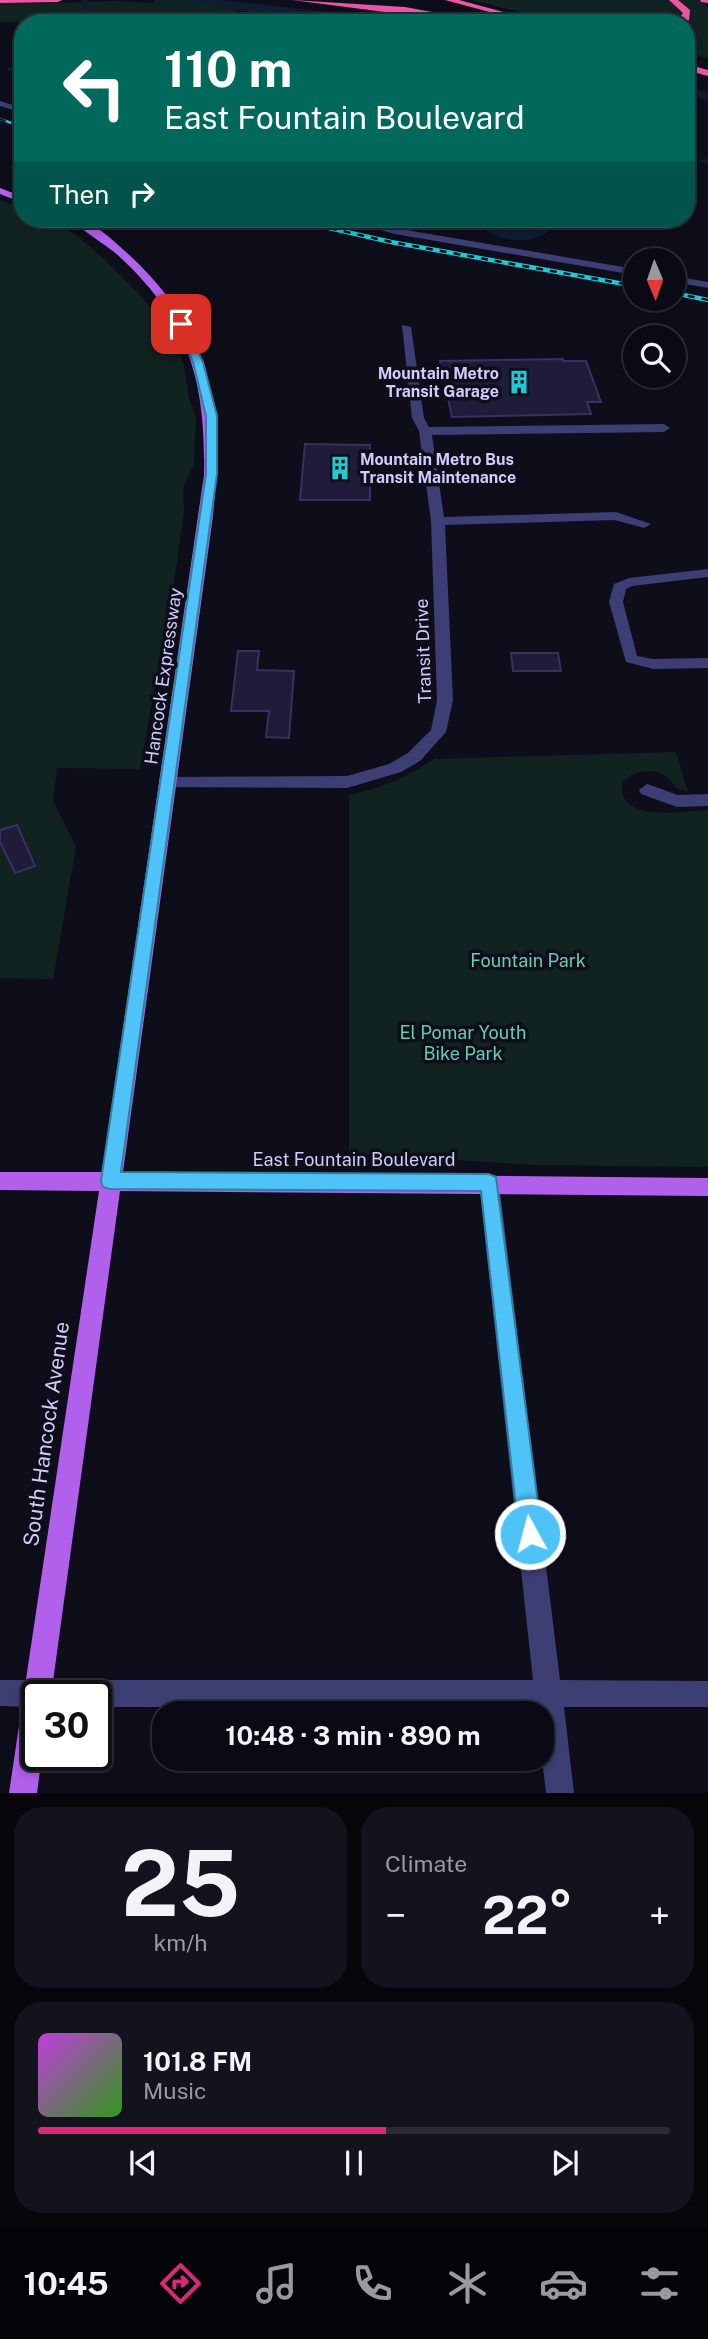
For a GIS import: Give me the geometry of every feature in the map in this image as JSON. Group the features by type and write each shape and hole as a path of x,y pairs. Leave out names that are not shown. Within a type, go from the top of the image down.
{"highway":[{"path":"0,1 12,0"},
{"path":"0,1 58,0"},
{"path":"296,0 431,14"},
{"path":"449,0 505,14"},
{"path":"673,0 687,14"},
{"path":"430,3 473,14"},
{"path":"485,9 509,14"}],"main road":[{"name":"Hancock Expressway","path":"89,228 117,248 168,304 194,352 212,416 208,505 110,1181"},
{"name":"East Fountain Boulevard","path":"0,1181 489,1183 708,1187"},
{"name":"South Hancock Avenue","path":"39,1680 110,1181"},
{"name":"South Hancock Avenue","path":"23,1793 26,1771"}],"street":[{"path":"383,228 623,270"},
{"path":"686,281 708,285"},
{"name":"Transit Drive","path":"168,783 347,782 396,768 429,745 438,732 446,700 438,521 425,431 418,418 405,327"},
{"path":"425,431 664,428"},
{"path":"438,521 616,516 644,524"},
{"path":"708,573 628,582 619,587 617,601 631,659 653,664 708,663"},
{"path":"647,790 677,801 708,800"},
{"path":"489,1183 560,1793"},
{"path":"0,1693 21,1694"},
{"path":"112,1695 708,1695"}],"green space":[{"path":"155,0 191,0 235,10 237,14 14,14 14,22 0,22 0,5 115,1 155,3"},
{"path":"471,0 697,0 708,6 708,58 695,54 695,14 529,14"},
{"path":"0,200 14,205 14,228 64,228 75,234 145,300 183,360 189,398 196,418 194,464 183,488 184,511 176,569 140,769 57,768 53,801 76,847 53,979 0,978"},
{"name":"Fountain Park","path":"676,752 688,792 676,788 659,773 644,771 622,782 623,795 629,804 640,810 668,813 708,810 708,1167 534,1165 349,1153 349,795 393,782 434,759"}],"water":[{"path":"191,0 222,0 346,14 268,14 205,5"},
{"path":"550,228 544,234 527,240 499,237 484,229"}],"building":[{"name":"Mountain Metro Transit Garage","path":"440,361 586,361 601,402 587,402 591,414 452,417"},
{"name":"Mountain Metro Bus Transit Maintenance","path":"305,444 370,445 370,500 300,500"},
{"path":"238,651 259,651 257,670 294,671 289,738 266,737 269,711 231,711"},
{"path":"511,653 558,653 561,671 513,671"},
{"path":"17,825 35,866 15,873 0,842 0,830"}],"waterway":[{"path":"83,0 96,14"},
{"path":"9,69 14,69"},
{"path":"695,93 708,97"},
{"path":"701,161 708,161"}],"railway":[{"path":"0,119 14,124"},
{"path":"329,228 391,242 623,284"},
{"path":"686,295 708,300"}],"place":[{"name":"Mountain Metro Transit Garage","path":"519,382"},
{"name":"Mountain Metro Bus Transit Maintenance","path":"340,468"}],"route":[{"path":"181,324 198,362 212,416 212,474 110,1181 489,1183 530,1534"}],"park label":[{"name":"El Pomar Youth Bike Park","path":"463,1042"}]}
